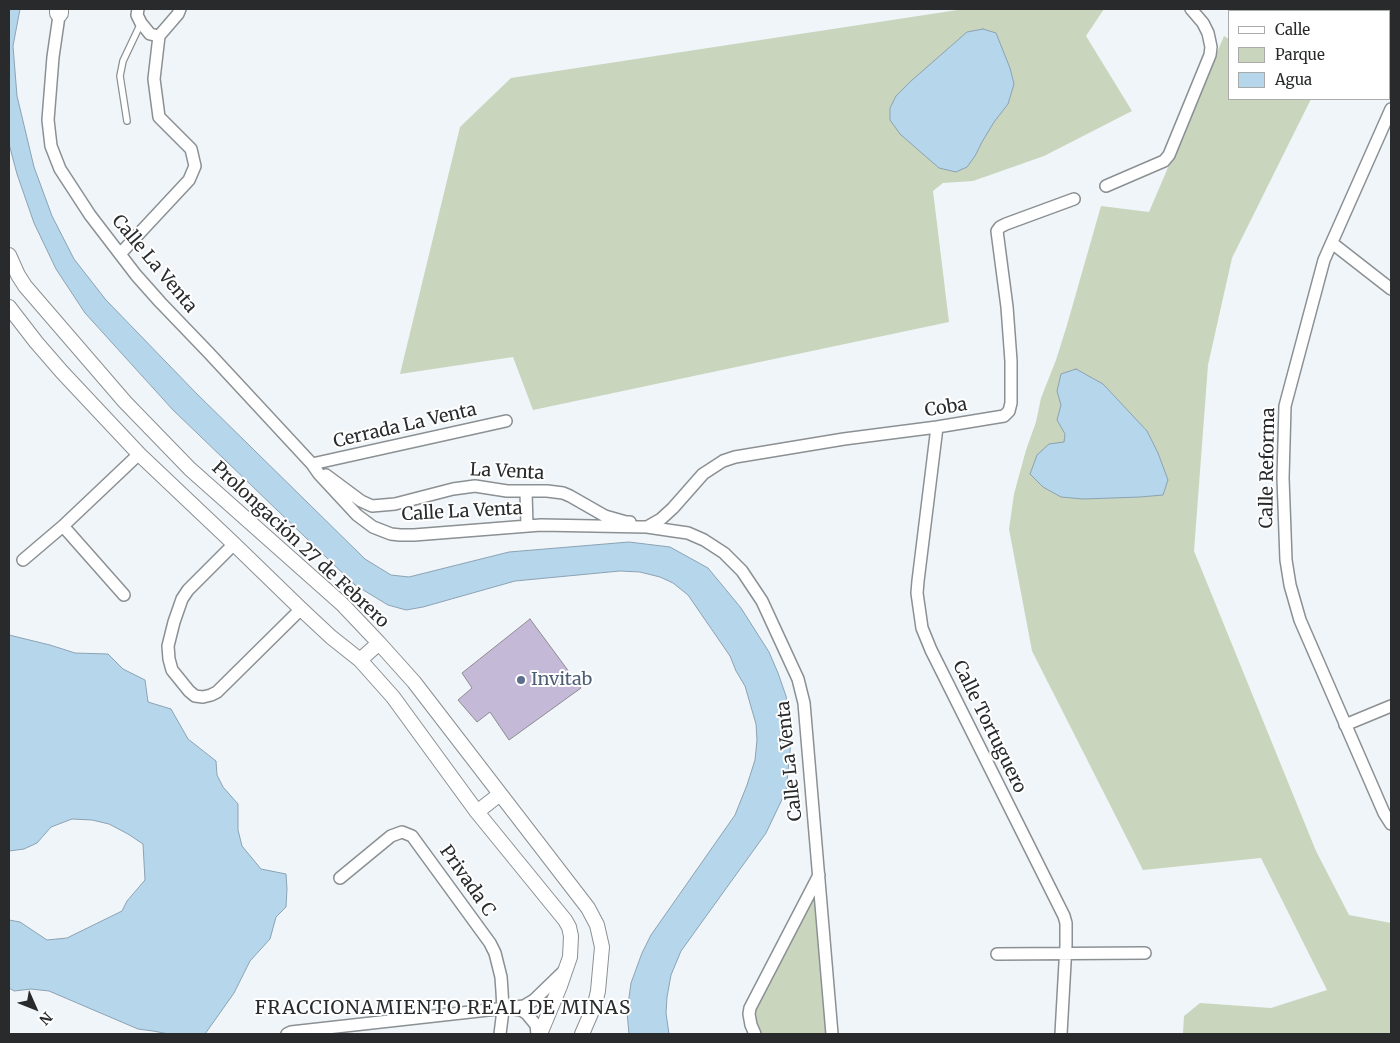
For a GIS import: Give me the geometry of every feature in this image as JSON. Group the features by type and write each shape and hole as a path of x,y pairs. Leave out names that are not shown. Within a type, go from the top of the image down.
{"street":[{"path":"138,9 137,15 141,23 150,34 159,36"},
{"path":"120,254 189,180 195,166 191,149 159,117 154,79 159,36 180,9"},
{"path":"1106,186 1164,160 1169,155 1210,54 1211,47 1208,32 1191,9"},
{"name":"Calle La Venta","path":"59,10 48,129 56,161 68,182 136,275 357,515 372,526 391,534 414,535 541,525 647,527 688,533 704,540 717,548 742,571 762,601 798,679 804,703 832,1034"},
{"name":"Calle Reforma","path":"1391,109 1324,260 1285,406 1283,470 1287,572 1300,620 1384,813 1391,824"},
{"name":"Coba","path":"647,527 661,519 673,508 703,474 723,461 735,457 1004,416 1009,411 1011,403 1011,360 1007,307 997,231 1006,224 1074,198"},
{"path":"1332,243 1391,289"},
{"name":"Prolongación 27 de Febrero","path":"9,255 24,286 125,402 190,468 342,604 379,642 414,682 588,908 597,925 602,947 600,977 594,1004 582,1034"},
{"path":"9,307 62,372 139,454 331,637 360,660 393,697 478,812 566,920 571,936 570,957 538,1034"},
{"name":"Cerrada La Venta","path":"312,464 506,421"},
{"name":"Calle Tortuguero","path":"937,427 918,581 918,604 922,628 1060,907 1066,923 1061,1034"},
{"path":"23,560 63,526 139,454"},
{"name":"La Venta","path":"312,464 361,502 372,506 395,504 468,486 507,491 547,491 570,496 605,516 626,522 642,522 647,527"},
{"path":"526,492 527,526"},
{"path":"63,526 124,595"},
{"path":"234,544 188,590 174,622 168,646 168,659 172,670 189,691 195,696 203,697 217,692 301,609"},
{"path":"360,660 379,642"},
{"path":"1345,725 1391,706"},
{"path":"478,812 500,794"},
{"name":"Privada C","path":"340,878 392,836 402,832 412,836 490,943 495,953 507,1009 500,1034"},
{"path":"754,1034 750,1018 750,1008 818,875"},
{"path":"997,954 1145,953"},
{"path":"287,1034 291,1032 524,1006 566,968"},
{"path":"507,1009 521,1010 527,1014 536,1025 538,1034"}],"lane":[{"path":"127,121 120,76 123,61 141,23"}],"green space":[{"path":"964,9 1104,9 1086,36 1132,111 1044,156 973,181 943,183 933,191 949,322 533,410 513,357 400,374 460,127 511,78"},
{"path":"1224,36 1228,38 1228,100 1311,100 1232,258 1208,365 1194,551 1316,851 1349,915 1391,923 1391,1034 1183,1033 1184,1016 1200,1003 1271,1008 1327,990 1261,858 1143,870 1032,651 1009,529 1014,494 1036,422 1041,398 1067,325 1101,206 1149,212"},
{"path":"819,875 832,1034 755,1034 752,1004"}],"water":[{"path":"9,9 20,9 13,46 17,96 34,167 52,216 74,259 106,300 196,393 365,559 391,575 409,577 509,552 629,542 670,547 708,568 741,608 769,652 786,696 791,741 786,791 766,833 681,951 671,975 667,997 666,1013 669,1034 629,1034 627,1012 631,983 651,935 735,815 755,760 756,724 745,686 730,656 688,595 673,583 660,577 640,572 620,571 515,581 406,610 388,605 355,585 173,410 85,313 56,269 34,223 9,144"},
{"path":"983,29 996,33 1010,68 1014,84 1008,104 994,122 967,167 956,172 939,168 900,134 890,120 890,108 896,96 911,81 967,32"},
{"path":"1076,369 1103,384 1147,431 1168,480 1163,495 1083,499 1061,497 1043,487 1030,474 1037,455 1049,444 1064,442 1065,434 1057,420 1061,405 1057,391 1061,374"},
{"path":"9,635 75,653 108,654 123,669 145,680 148,702 171,709 188,739 216,761 217,775 223,787 238,804 238,830 242,846 261,869 286,874 286,907 276,917 270,939 250,961 234,993 205,1034 169,1034 138,1029 49,991 31,989 14,991 9,988 9,920 20,922 47,940 67,938 122,911 127,901 145,880 143,844 109,824 92,820 72,819 51,827 37,843 24,849 9,851"}],"building":[{"name":"Invitab","path":"530,619 581,688 509,740 490,712 477,722 458,700 472,688 462,673"}],"place":[{"name":"Invitab","path":"521,680"}],"district":[{"name":"FRACCIONAMIENTO REAL DE MINAS","path":"443,1009"}]}
